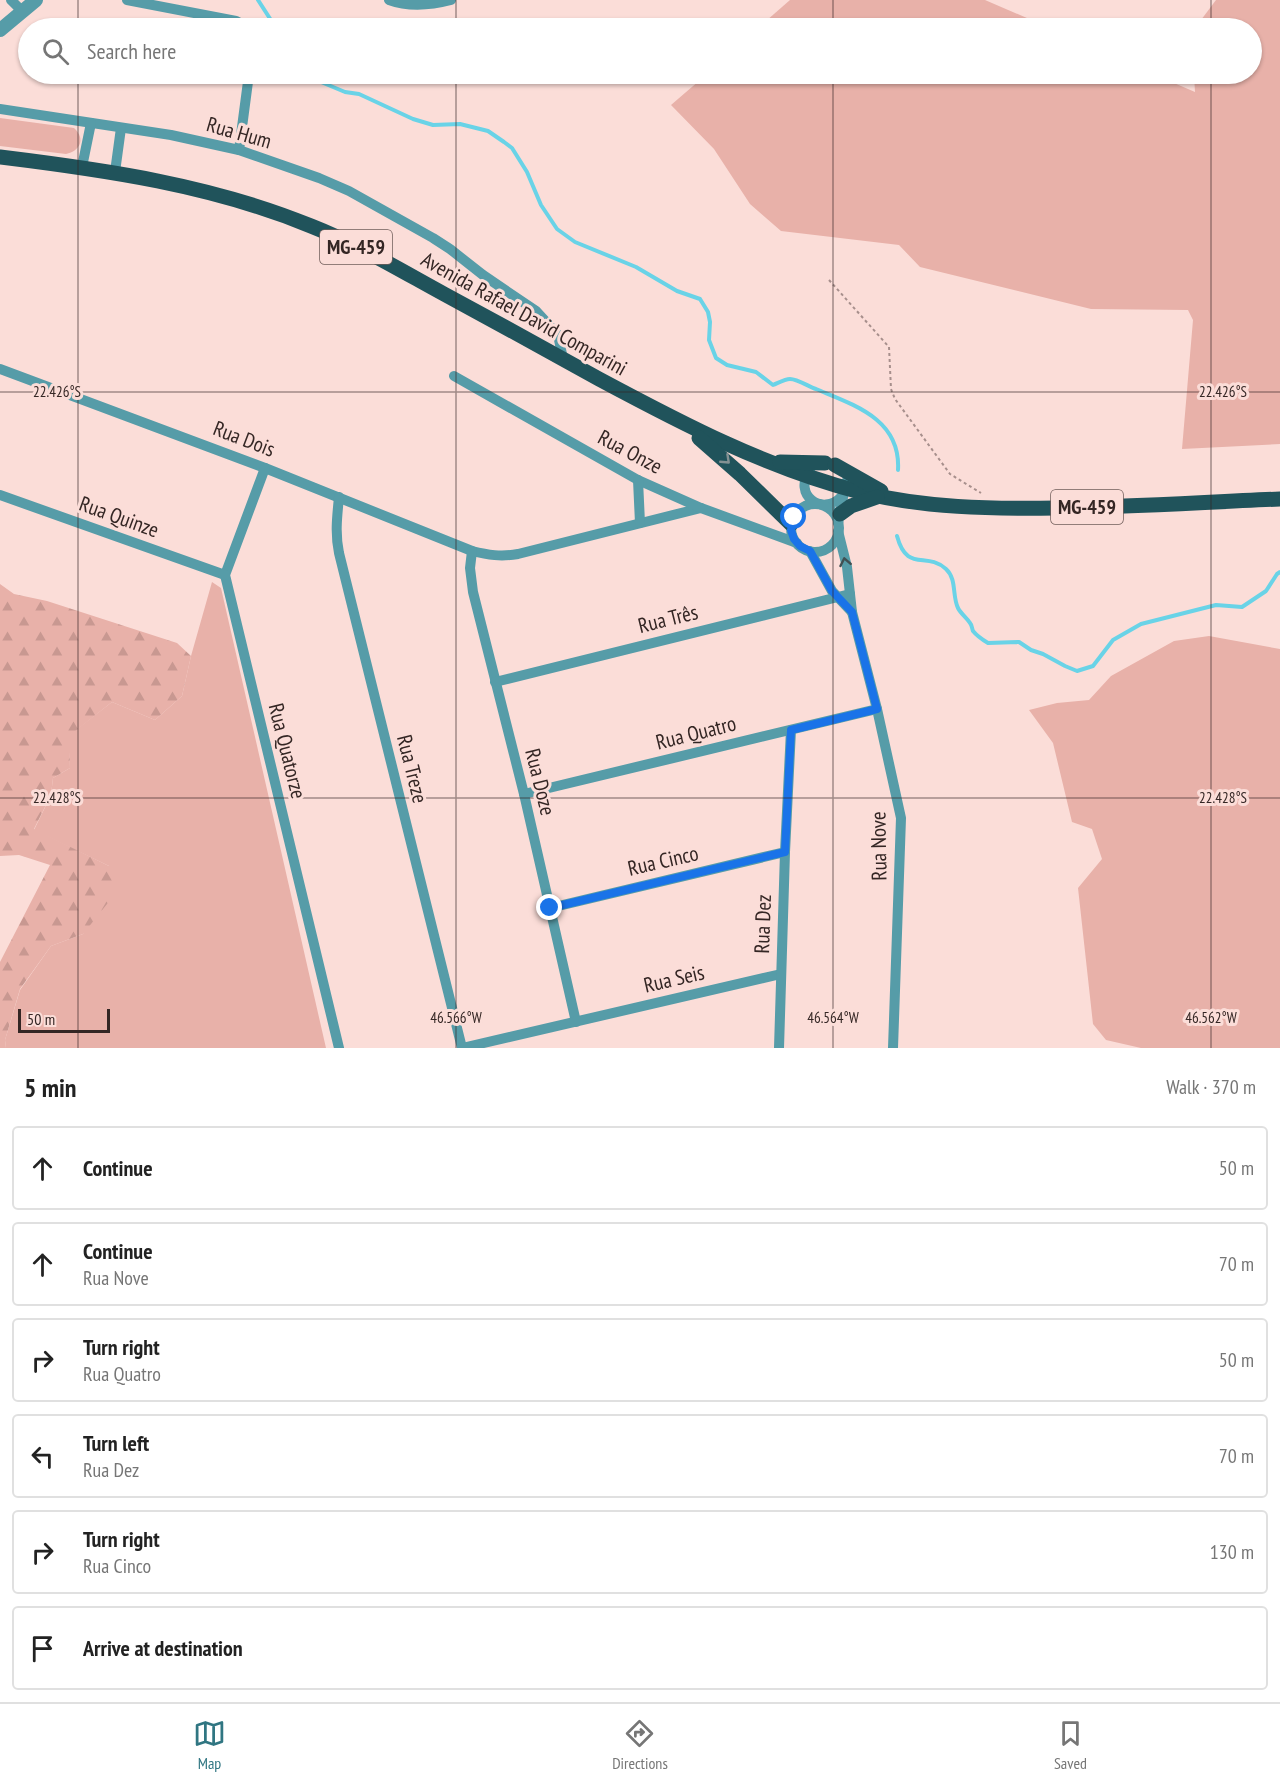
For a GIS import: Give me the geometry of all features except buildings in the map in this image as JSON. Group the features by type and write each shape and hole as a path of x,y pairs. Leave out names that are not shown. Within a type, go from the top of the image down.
{"main road":[{"name":"Avenida Rafael David Comparini","path":"0,157 115,172 192,187 252,204 312,226 374,256 680,423"},
{"name":"MG-459","path":"680,423 767,462 844,492 999,508 1132,507 1280,499"},
{"path":"680,423 795,518"},
{"path":"767,462 830,464 887,497"},
{"path":"839,523 858,503 887,497"}],"street":[{"path":"11,0 23,12"},
{"path":"0,30 36,0"},
{"path":"127,0 220,18"},
{"path":"389,0 415,4 441,3 451,0"},
{"path":"239,150 248,84"},
{"name":"Rua Hum","path":"0,109 171,135 239,150 350,191 450,249 536,311 558,335 563,359"},
{"path":"82,167 91,123"},
{"path":"115,172 122,128"},
{"name":"Rua Dois","path":"0,369 265,468 472,551 504,557 701,508"},
{"name":"Rua Onze","path":"454,376 638,480 701,508 797,543"},
{"path":"806,493 795,518 792,534 797,543 810,551 820,551 835,540 839,523 844,475 830,464 812,468 804,484 806,493 809,498 830,509 839,523"},
{"path":"225,575 265,468"},
{"path":"638,480 640,523"},
{"path":"795,518 808,505 832,504 844,492"},
{"name":"Rua Quinze","path":"0,495 225,575"},
{"name":"Rua Treze","path":"339,497 336,537 339,554 462,1048"},
{"name":"Rua Nove","path":"839,523 852,612 877,709 901,818 893,1048"},
{"name":"Rua Doze","path":"472,551 470,568 472,592 524,794 576,1022"},
{"path":"810,551 837,597 852,612"},
{"name":"Rua Quatorze","path":"225,575 339,1048"},
{"name":"Rua Três","path":"495,682 850,594"},
{"name":"Rua Quatro","path":"524,794 877,709"},
{"name":"Rua Dez","path":"779,1048 791,730"},
{"name":"Rua Cinco","path":"550,908 785,852"},
{"name":"Rua Seis","path":"462,1048 781,974"}],"path":[{"path":"829,280 889,346 892,394 929,448 950,474 999,508"}],"green space":[{"path":"790,0 985,0 1027,18 769,18"},
{"path":"1216,0 1280,0 1280,444 1182,449 1193,320 1188,310 1091,309 920,267 899,245 781,231 750,204 714,149 671,105 695,84 1176,84 1195,92 1195,84 1262,84 1262,18 1202,18"},
{"path":"0,118 74,128 80,136 80,144 75,150 66,154 0,146"},
{"path":"212,582 221,588 326,1048 6,1048 5,1040 20,990 51,946 83,934 109,866 34,830 51,795 53,778 70,768 68,736 112,702 155,720 182,696"},
{"path":"0,584 14,594 47,601 177,643 191,656 182,696 155,720 112,702 69,736 70,768 53,778 51,795 34,829 109,866 115,894 83,934 51,946 20,989 5,1040 6,1048 0,1048 0,962 50,865 19,855 0,856"},
{"path":"1209,636 1280,649 1280,1048 1141,1048 1106,1040 1093,1024 1078,888 1102,859 1092,829 1072,822 1053,743 1029,710 1057,703 1089,700 1111,676 1174,641"}],"waterway":[{"path":"258,0 270,18"},
{"path":"326,84 345,92 359,94 413,119 433,125 460,124 488,131 512,148 527,172 541,205 557,229 575,242 636,267 677,291 700,299 708,312 709,340 716,358 727,365 756,372 773,385 788,379 796,380 845,401 872,416 892,438 897,453 898,470"},
{"path":"897,536 906,554 918,560 931,561 946,569 952,578 958,608 980,638 988,643 1019,642 1077,671 1093,666 1113,640 1141,624 1216,605 1242,607 1266,591 1280,572"}],"route":[{"path":"550,908 785,852 791,730 877,709 852,612 832,591 810,551 800,546 794,539 791,524 794,517"}]}
